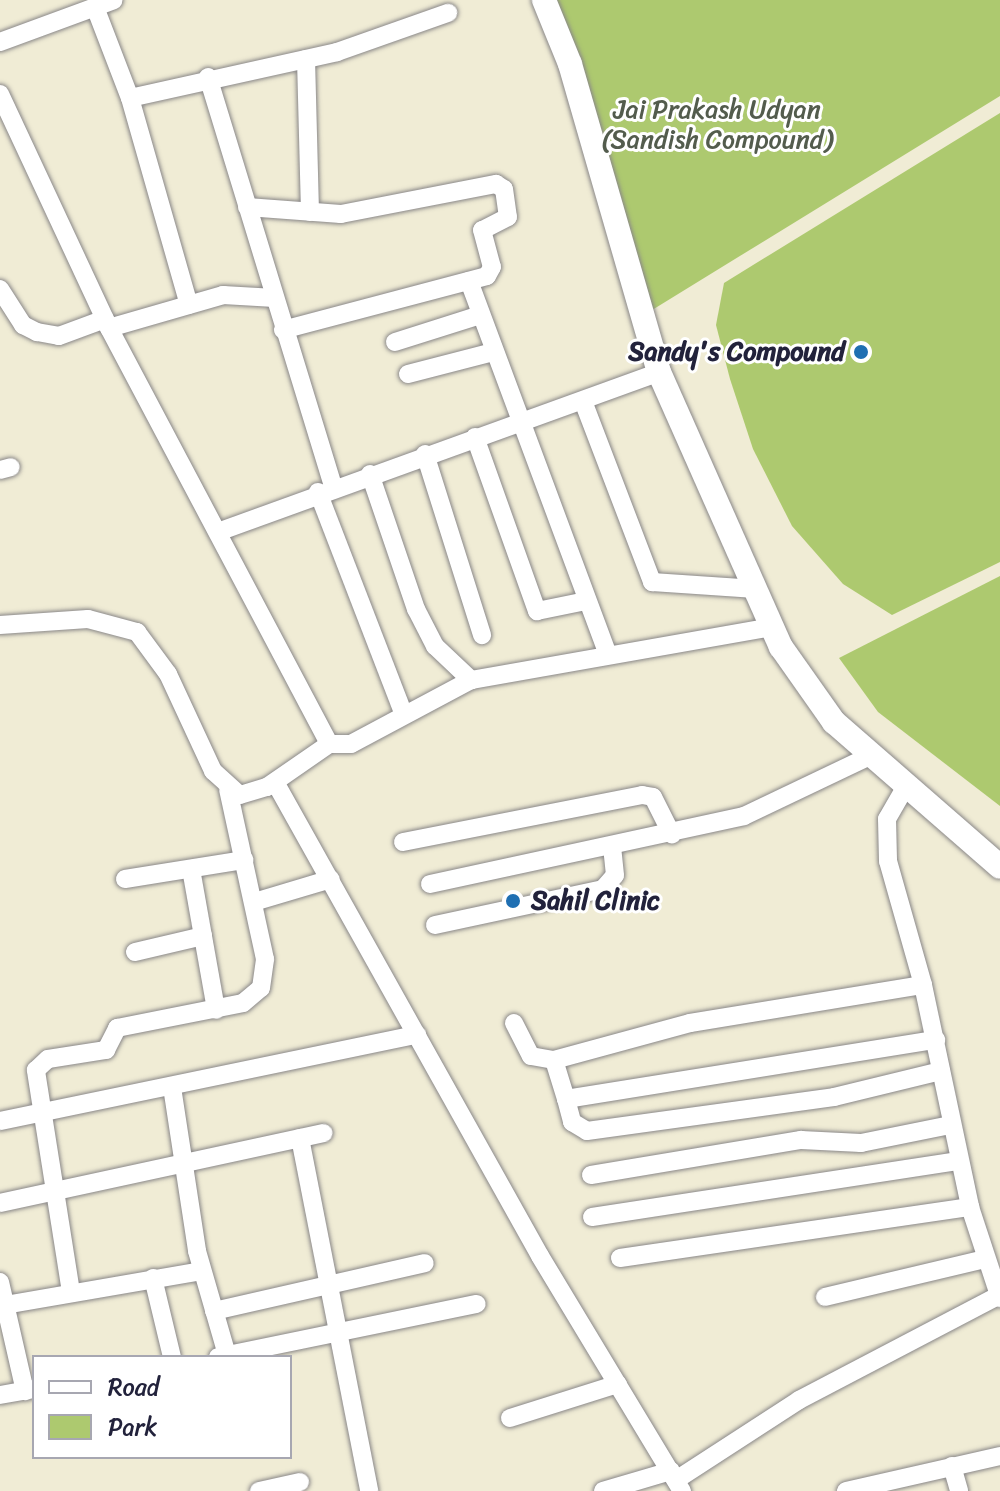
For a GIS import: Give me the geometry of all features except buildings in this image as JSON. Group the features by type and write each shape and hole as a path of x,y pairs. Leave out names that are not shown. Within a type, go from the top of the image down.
{"main road":[{"path":"544,0 570,64 659,372 772,627 834,722 1000,867"}],"street":[{"path":"0,42 114,0"},
{"path":"95,7 130,98 189,305"},
{"path":"130,98 208,77 306,59 448,13"},
{"path":"306,59 310,212"},
{"path":"208,77 275,298 326,489 403,712"},
{"path":"0,94 107,324 329,744"},
{"path":"247,207 310,212 368,211 499,184 508,217 482,230 492,270 469,281 283,330"},
{"path":"469,281 518,421 607,653"},
{"path":"0,289 23,325 37,332 59,336 223,295 275,298"},
{"path":"395,342 480,315"},
{"path":"408,374 493,352"},
{"path":"218,532 326,489 659,372"},
{"path":"583,401 652,582 756,589"},
{"path":"475,437 537,611 586,601"},
{"path":"425,454 482,635"},
{"path":"370,474 416,609 435,646 471,680"},
{"path":"0,625 88,619 137,632 168,674 228,790 265,959 261,988 216,1010 117,1028 102,1052 42,1062 36,1070 71,1292"},
{"path":"228,790 252,793 275,782 329,744 351,744 403,712 471,680 607,653 772,627"},
{"path":"430,884 672,835 744,816 870,756"},
{"path":"275,782 417,1035 676,1481"},
{"path":"603,1491 676,1481 799,1400 999,1297 984,1259 970,1207 950,1125 936,1040 886,838 887,819 906,786"},
{"path":"403,842 634,795 653,797 672,835"},
{"path":"435,925 603,889 615,875 612,847"},
{"path":"125,879 244,860"},
{"path":"191,869 216,1010"},
{"path":"254,902 331,879"},
{"path":"135,952 203,936"},
{"path":"514,1023 531,1056 554,1060 690,1023 923,985"},
{"path":"0,1121 417,1035"},
{"path":"566,1099 936,1040"},
{"path":"554,1060 572,1122 587,1131 834,1097 941,1071"},
{"path":"172,1087 180,1161 221,1355"},
{"path":"591,1175 801,1140 861,1143 950,1125"},
{"path":"0,1203 54,1195 180,1161 324,1133"},
{"path":"300,1138 369,1491"},
{"path":"592,1217 959,1161"},
{"path":"620,1258 970,1207"},
{"path":"825,1297 984,1259"},
{"path":"214,1311 425,1263"},
{"path":"5,1305 201,1271"},
{"path":"153,1278 172,1355"},
{"path":"0,1282 29,1390 0,1395"},
{"path":"226,1355 477,1304"},
{"path":"510,1418 618,1384"},
{"path":"846,1491 1000,1456"},
{"path":"952,1466 959,1491"},
{"path":"259,1491 300,1482"}],"green space":[{"name":"Jai Prakash Udyan (Sandish Compound)","path":"544,0 1000,0 1000,96 644,315"},
{"name":"Sandy's Compound","path":"1000,113 1000,562 892,615 843,584 792,526 753,449 716,325 724,283"},
{"path":"1000,576 1000,806 878,712 839,658"}],"place":[{"name":"Sandy's Compound","path":"861,352"},
{"name":"Sahil Clinic","path":"513,901"}]}
